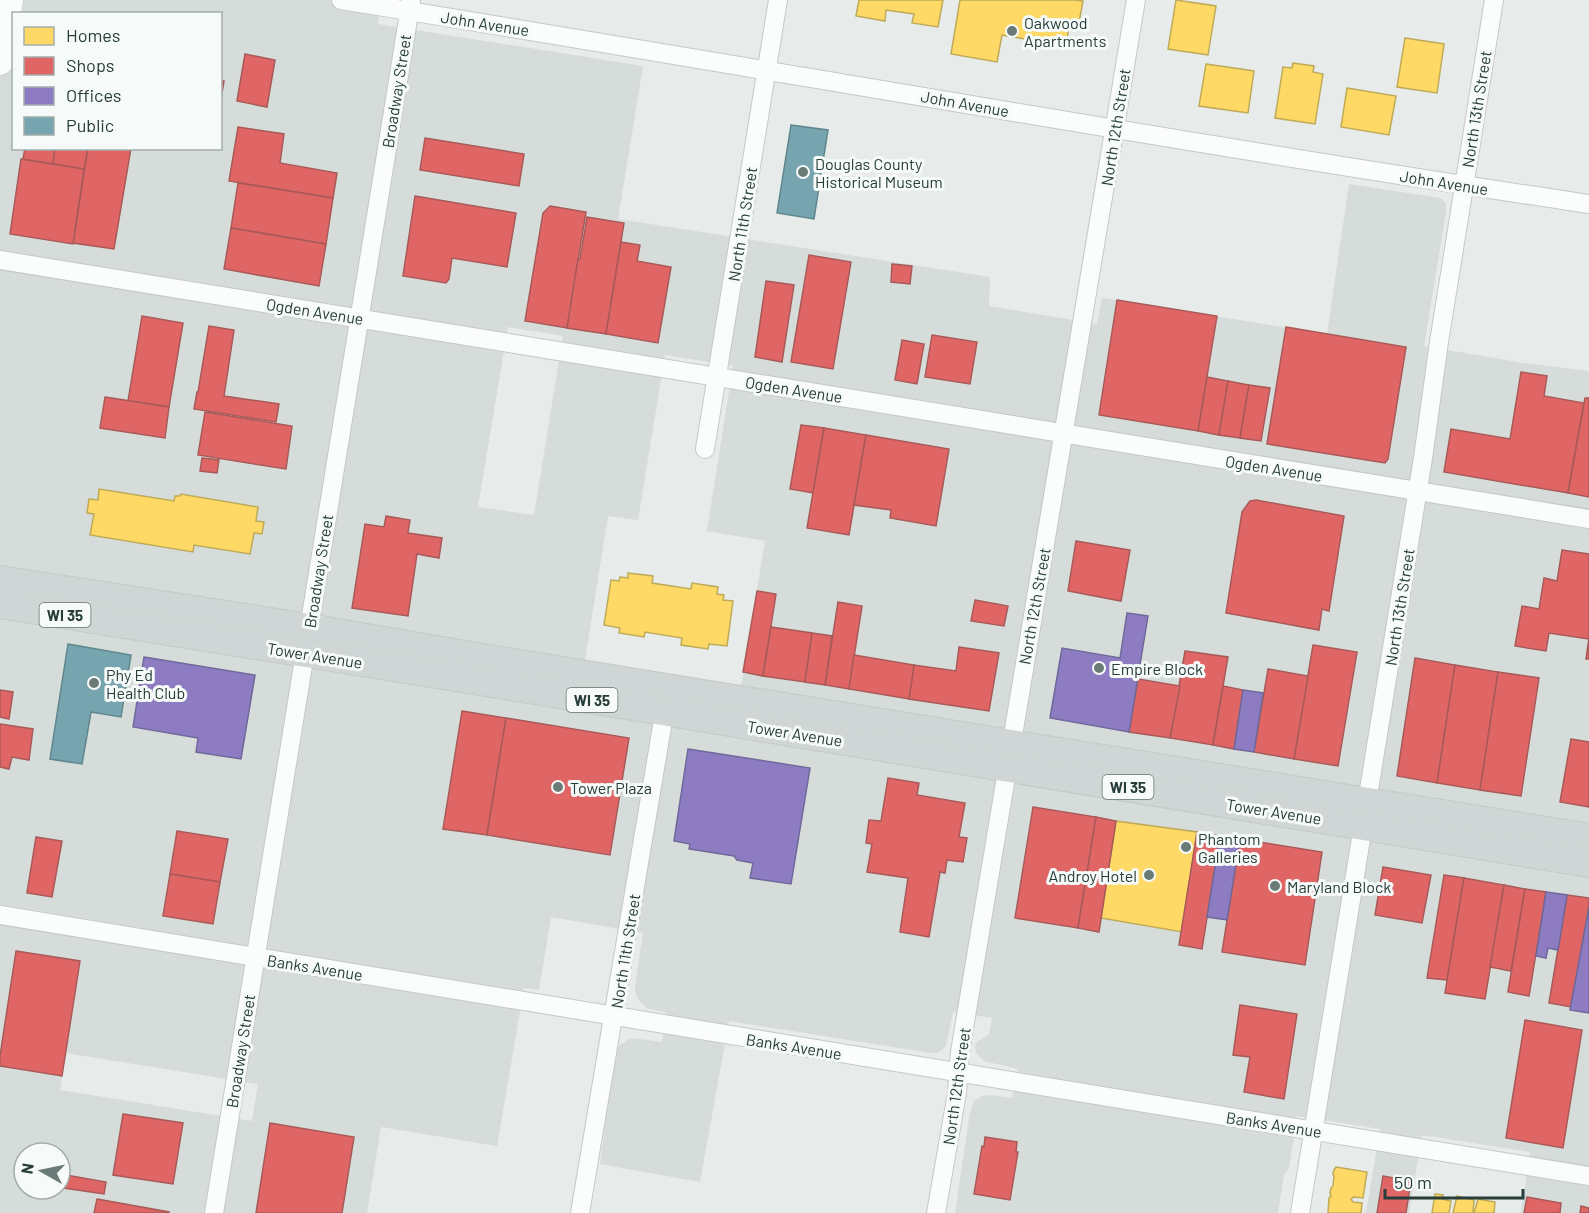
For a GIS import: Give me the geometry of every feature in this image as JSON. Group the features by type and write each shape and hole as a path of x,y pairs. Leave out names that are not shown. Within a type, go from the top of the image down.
{"main road":[{"name":"Tower Avenue","path":"0,580 307,641 667,700 1365,813 1589,838"},
{"name":"Tower Avenue","path":"0,604 307,641"},
{"name":"Tower Avenue","path":"1365,813 1589,863"}],"street":[{"path":"0,62 10,0"},
{"name":"John Avenue","path":"341,0 410,6 766,71 1589,204"},
{"name":"North 11th Street","path":"705,449 778,0"},
{"name":"North 12th Street","path":"936,1213 956,1100 960,1052 1008,755 1137,0"},
{"name":"North 13th Street","path":"1300,1213 1494,0"},
{"name":"Broadway Street","path":"214,1213 410,6"},
{"name":"Ogden Avenue","path":"0,260 1589,519"},
{"name":"North 11th Street","path":"580,1213 667,700"},
{"name":"Banks Avenue","path":"0,915 1589,1176"}],"shaded area":[{"path":"0,0 381,0 378,24 643,66 618,219 990,277 989,306 1097,324 1102,298 1327,334 1349,184 1440,198 1446,203 1446,212 1424,346 1523,363 1589,371 1589,824 741,687 765,541 707,531 733,366 665,355 638,520 608,516 585,660 0,565","holes":["508,327 563,336 534,515 478,507"]},
{"path":"0,616 1589,875 1589,1213 1521,1213 1530,1152 1422,1135 1409,1213 1366,1213 1380,1129 1297,1116 1289,1168 1284,1175 1278,1213 955,1213 973,1104 975,1100 983,1096 1012,1098 1018,1069 984,1061 976,1053 976,1043 989,1034 992,1018 953,1012 946,1046 938,1053 729,1021 700,1182 600,1164 614,1055 619,1046 631,1038 662,1042 667,1013 647,1008 636,995 643,933 551,917 539,990 524,988 497,1146 381,1127 367,1213 0,1213","holes":["66,1053 258,1084 252,1121 60,1090"]}],"building: Homes":[{"path":"859,0 943,0 938,27 912,23 914,14 886,10 885,21 856,16"},
{"name":"Oakwood Apartments","path":"960,0 1083,1 1078,28 1069,27 1066,46 1002,35 997,62 951,54"},
{"path":"1176,0 1216,6 1208,55 1168,49"},
{"path":"1405,38 1444,44 1437,93 1397,87"},
{"path":"1293,63 1314,66 1313,72 1323,74 1315,124 1275,118 1283,67 1292,68"},
{"path":"1206,64 1254,71 1248,113 1199,106"},
{"path":"1347,88 1396,96 1389,135 1341,127"},
{"path":"99,489 174,501 175,496 181,494 258,507 256,521 264,522 262,534 254,533 250,554 194,545 193,552 90,535 94,514 87,513 89,499 98,500"},
{"path":"628,573 653,576 652,583 691,589 692,583 718,587 717,594 724,595 723,600 733,601 727,646 709,644 708,649 681,645 682,638 645,632 644,637 619,633 620,628 604,625 611,580 619,581 620,577 628,578"},
{"name":"Androy Hotel","path":"1116,821 1197,832 1182,932 1101,918"},
{"path":"1336,1167 1367,1172 1363,1198 1351,1199 1353,1202 1362,1203 1361,1213 1328,1213"},
{"path":"1435,1194 1443,1195 1442,1199 1451,1201 1449,1213 1432,1213"},
{"path":"1457,1196 1474,1200 1473,1213 1453,1213"},
{"path":"1478,1199 1495,1202 1494,1213 1474,1213"}],"building: Shops":[{"path":"245,54 275,60 267,107 237,101"},
{"path":"238,127 284,134 280,163 337,173 333,198 229,181"},
{"path":"425,138 524,154 519,186 420,170"},
{"path":"25,150 55,150 53,164 23,159"},
{"path":"55,150 88,150 84,169 53,164"},
{"path":"88,150 131,150 114,249 73,243"},
{"path":"21,159 84,169 73,244 10,234"},
{"path":"238,183 333,198 326,244 231,228"},
{"path":"415,196 516,213 507,267 452,258 449,279 446,283 403,276"},
{"path":"550,206 586,212 567,328 525,321 543,213"},
{"path":"587,217 624,223 606,334 567,328"},
{"path":"231,228 326,244 319,286 224,269"},
{"path":"621,242 640,245 637,261 671,267 658,343 606,334"},
{"path":"809,255 851,262 833,369 791,362"},
{"path":"892,264 912,266 910,284 891,282"},
{"path":"766,281 794,285 782,362 755,357"},
{"path":"1117,300 1217,316 1198,431 1099,415"},
{"path":"142,316 183,323 169,407 128,401"},
{"path":"209,326 234,330 224,396 279,404 276,422 194,409"},
{"path":"1286,327 1406,347 1388,459 1385,463 1267,444"},
{"path":"932,335 977,342 970,384 925,377"},
{"path":"902,340 924,344 917,384 895,380"},
{"path":"1521,372 1547,376 1544,396 1584,403 1568,493 1444,472 1451,429 1510,439"},
{"path":"1207,377 1228,381 1219,435 1198,431"},
{"path":"1228,381 1249,385 1240,438 1219,435"},
{"path":"1249,385 1270,388 1261,441 1240,438"},
{"path":"105,397 169,407 165,438 100,428"},
{"path":"1585,398 1589,398 1589,497 1568,493"},
{"path":"205,412 292,426 286,469 198,455"},
{"path":"801,425 824,428 813,493 790,489"},
{"path":"824,428 866,435 849,535 807,528"},
{"path":"866,435 949,449 936,526 890,518 891,510 854,505"},
{"path":"202,458 219,460 217,473 200,471"},
{"path":"1256,500 1344,516 1329,611 1322,609 1319,630 1226,613 1242,512 1250,501"},
{"path":"386,516 410,520 408,533 442,538 439,558 417,554 408,616 352,608 365,524 384,527"},
{"path":"1076,541 1130,550 1121,601 1068,591"},
{"path":"1562,550 1589,554 1589,639 1549,633 1546,651 1515,646 1522,606 1539,609 1544,578 1557,581"},
{"path":"757,591 776,594 763,676 743,672"},
{"path":"975,600 1008,606 1004,626 971,621"},
{"path":"838,602 862,606 849,689 825,685"},
{"path":"771,627 812,633 805,682 763,676"},
{"path":"812,633 832,636 825,685 805,682"},
{"path":"1589,638 1589,659 1586,659"},
{"path":"1313,645 1357,652 1338,766 1294,759"},
{"path":"959,647 999,653 989,711 909,699 914,665 956,671"},
{"path":"1185,651 1228,657 1213,745 1170,738"},
{"path":"854,655 914,665 909,699 849,689"},
{"path":"1415,658 1455,665 1437,783 1397,776"},
{"path":"1455,665 1498,672 1480,790 1437,783"},
{"path":"1268,669 1308,676 1294,759 1254,752"},
{"path":"1498,672 1539,678 1521,796 1480,790"},
{"path":"1138,679 1180,686 1170,738 1129,732"},
{"path":"1223,686 1243,690 1234,749 1213,745"},
{"path":"0,690 13,692 9,719 0,717"},
{"path":"462,711 506,718 487,835 443,829"},
{"name":"Tower Plaza","path":"506,718 629,738 610,855 487,835"},
{"path":"0,724 33,729 29,760 12,757 9,769 0,767"},
{"path":"1571,739 1589,742 1589,807 1560,802"},
{"path":"888,778 919,783 917,795 965,803 959,837 967,838 963,862 947,860 945,873 940,872 929,937 900,932 908,878 867,872 872,844 866,843 869,820 881,821"},
{"path":"1033,807 1096,817 1078,928 1015,918"},
{"path":"1096,817 1116,821 1099,932 1078,928"},
{"path":"177,831 228,839 220,882 170,874"},
{"path":"1197,832 1220,836 1202,949 1179,945"},
{"path":"36,837 62,841 52,897 27,893"},
{"name":"Maryland Block","path":"1240,839 1322,852 1305,965 1222,952"},
{"path":"1383,867 1431,875 1422,923 1375,915"},
{"path":"170,874 220,882 213,924 163,916"},
{"path":"1444,875 1464,878 1447,980 1427,978"},
{"path":"1464,878 1504,885 1485,999 1445,993"},
{"path":"1504,885 1525,889 1511,971 1490,967"},
{"path":"1525,889 1546,892 1529,996 1508,992"},
{"path":"1567,895 1589,898 1571,1007 1549,1003"},
{"path":"16,951 80,961 62,1076 0,1066"},
{"path":"1240,1005 1297,1014 1284,1099 1244,1092 1250,1057 1233,1055"},
{"path":"1525,1020 1582,1030 1563,1148 1506,1138"},
{"path":"123,1114 183,1123 173,1184 113,1175"},
{"path":"270,1123 354,1137 342,1213 256,1213"},
{"path":"985,1137 1017,1142 1016,1152 1018,1152 1010,1200 974,1194"},
{"path":"72,1176 106,1182 104,1194 72,1189"},
{"path":"1383,1176 1411,1181 1406,1213 1377,1213"},
{"path":"1527,1197 1561,1203 1560,1213 1524,1213"},
{"path":"97,1199 169,1212 169,1213 94,1213"},
{"path":"1581,1206 1589,1208 1589,1213 1580,1213"}],"building: Offices":[{"name":"Empire Block","path":"1127,613 1148,616 1129,732 1050,718 1062,648 1120,658"},
{"path":"144,657 255,675 241,759 196,752 198,738 133,727"},
{"path":"1243,690 1263,693 1254,752 1234,749"},
{"path":"688,749 810,768 791,884 750,878 753,863 737,860 734,856 689,849 690,844 674,841"},
{"path":"1220,836 1240,839 1227,920 1207,917"},
{"path":"1546,892 1567,895 1558,950 1548,948 1546,958 1536,956"},
{"path":"1589,907 1589,1013 1570,1010"}],"building: Public":[{"name":"Douglas County Historical Museum","path":"791,125 828,130 814,219 777,213"},
{"name":"Phy Ed Health Club","path":"68,644 131,655 121,717 91,712 82,764 50,759"}],"place":[{"name":"Oakwood Apartments","path":"1012,31"},
{"name":"Douglas County Historical Museum","path":"803,172"},
{"name":"Empire Block","path":"1099,668"},
{"name":"Phy Ed Health Club","path":"94,683"},
{"name":"Tower Plaza","path":"558,787"},
{"name":"Phantom Galleries","path":"1186,847"},
{"name":"Androy Hotel","path":"1149,875"},
{"name":"Maryland Block","path":"1275,886"}]}
